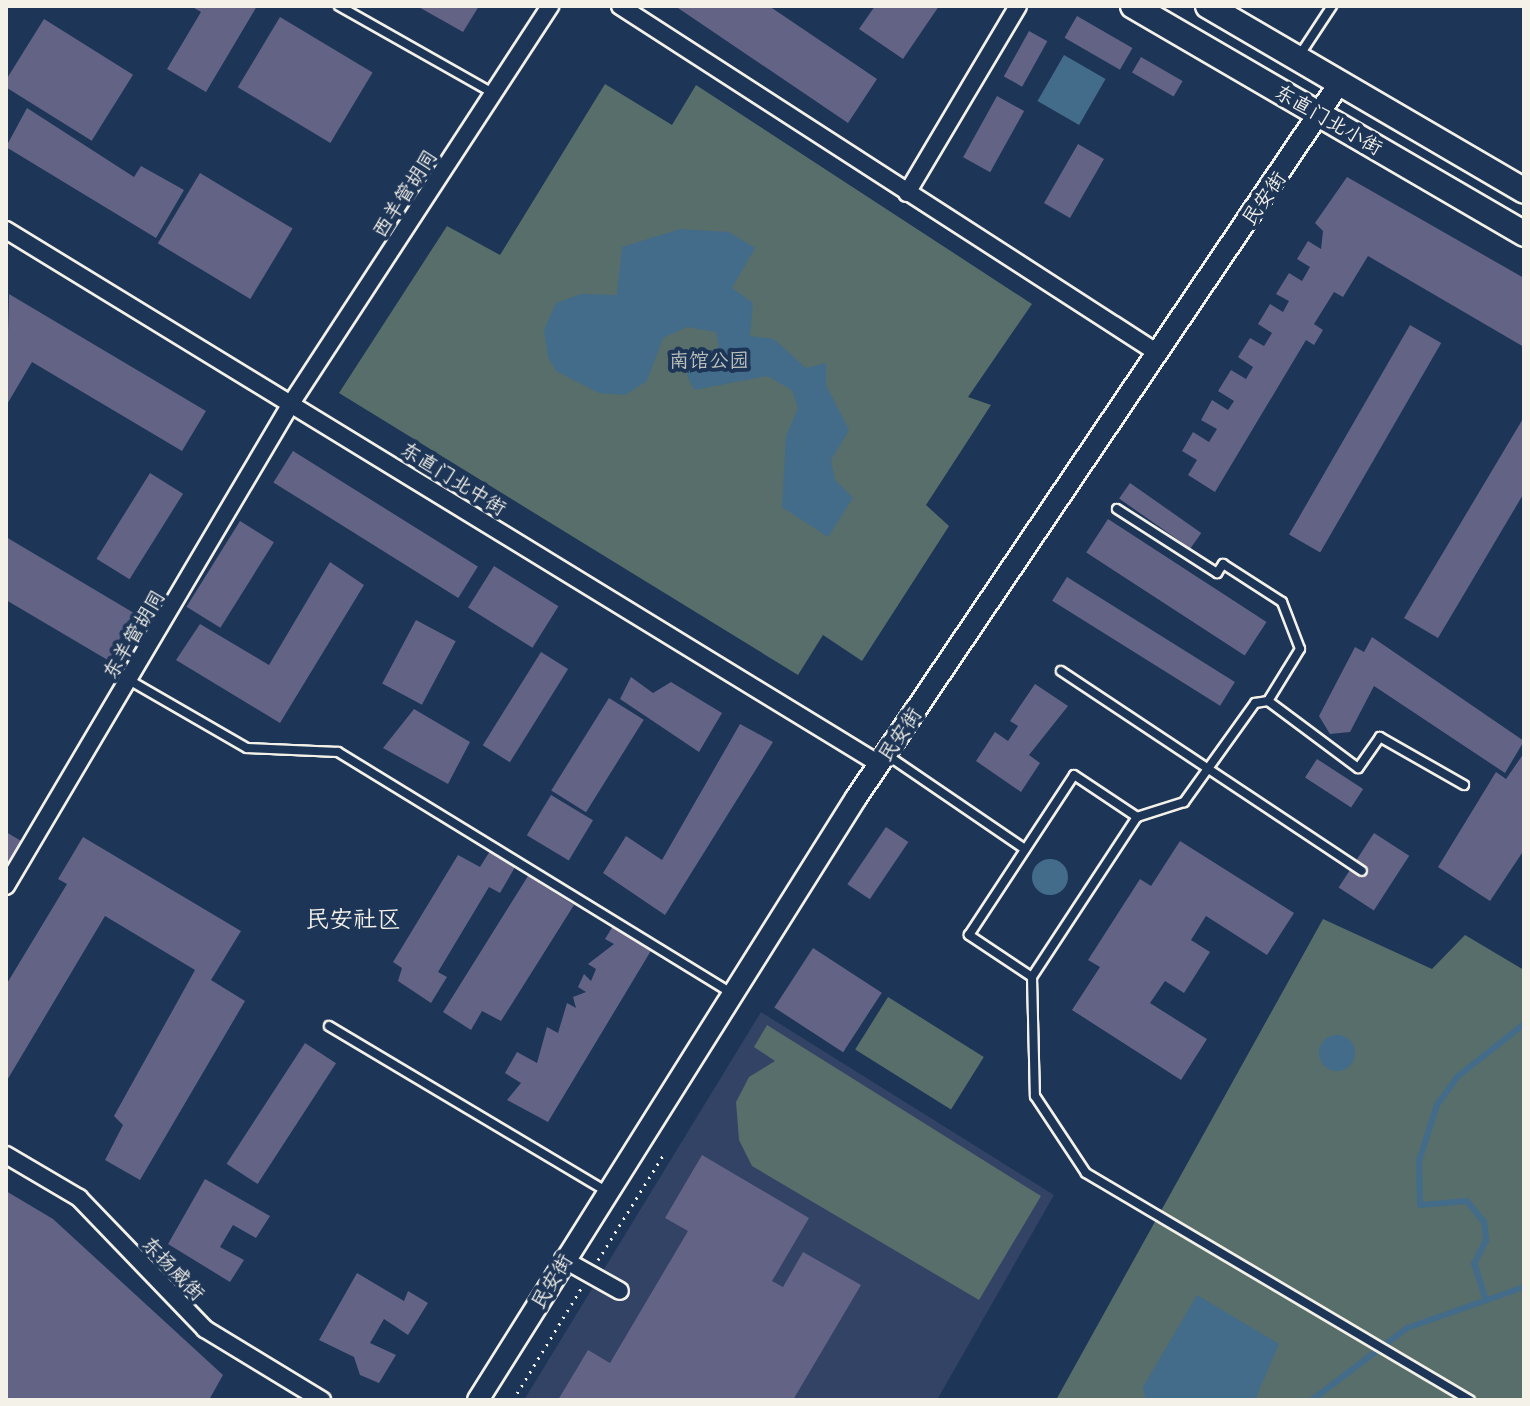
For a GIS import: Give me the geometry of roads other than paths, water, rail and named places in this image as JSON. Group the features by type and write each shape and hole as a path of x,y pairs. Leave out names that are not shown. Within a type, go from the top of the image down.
{"main road":[{"name":"东直门北小街","path":"1133,6 1524,234"},
{"name":"东直门北小街","path":"1208,6 1524,191"}],"street":[{"name":"西羊管胡同","path":"292,402 550,6"},
{"path":"620,6 1156,352"},
{"path":"907,193 1018,6"},
{"name":"民安街","path":"478,1400 729,992 882,759 1340,82"},
{"name":"东直门北中街","path":"6,230 882,759"},
{"name":"东羊管胡同","path":"6,886 292,402"},
{"name":"东扬威街","path":"6,1155 79,1198 205,1329 322,1400"},
{"path":"563,1259 620,1291"}],"lane":[{"path":"339,6 493,93"},
{"path":"1298,57 1332,6"},
{"path":"1117,509 1217,573 1223,564 1282,602 1300,649 1268,701"},
{"path":"1061,671 1362,871"},
{"path":"129,680 247,748 338,752 729,992"},
{"path":"1464,785 1380,737 1358,768 1268,701 1255,703 1184,802 1137,817 1032,977 1035,1096 1086,1173 1363,1341 1470,1400"},
{"path":"882,759 1025,849"},
{"path":"1032,977 969,935 1025,849 1074,775 1137,817"},
{"path":"329,1026 606,1191"}],"waterway":[{"path":"1486,1300 1474,1264 1486,1240 1484,1222 1467,1201 1420,1205 1419,1161 1437,1105 1457,1077 1524,1024"},
{"path":"1312,1400 1407,1328 1524,1287"}],"district":[{"name":"民安社区","path":"353,919"}],"park label":[{"name":"南馆公园","path":"709,359"}]}
